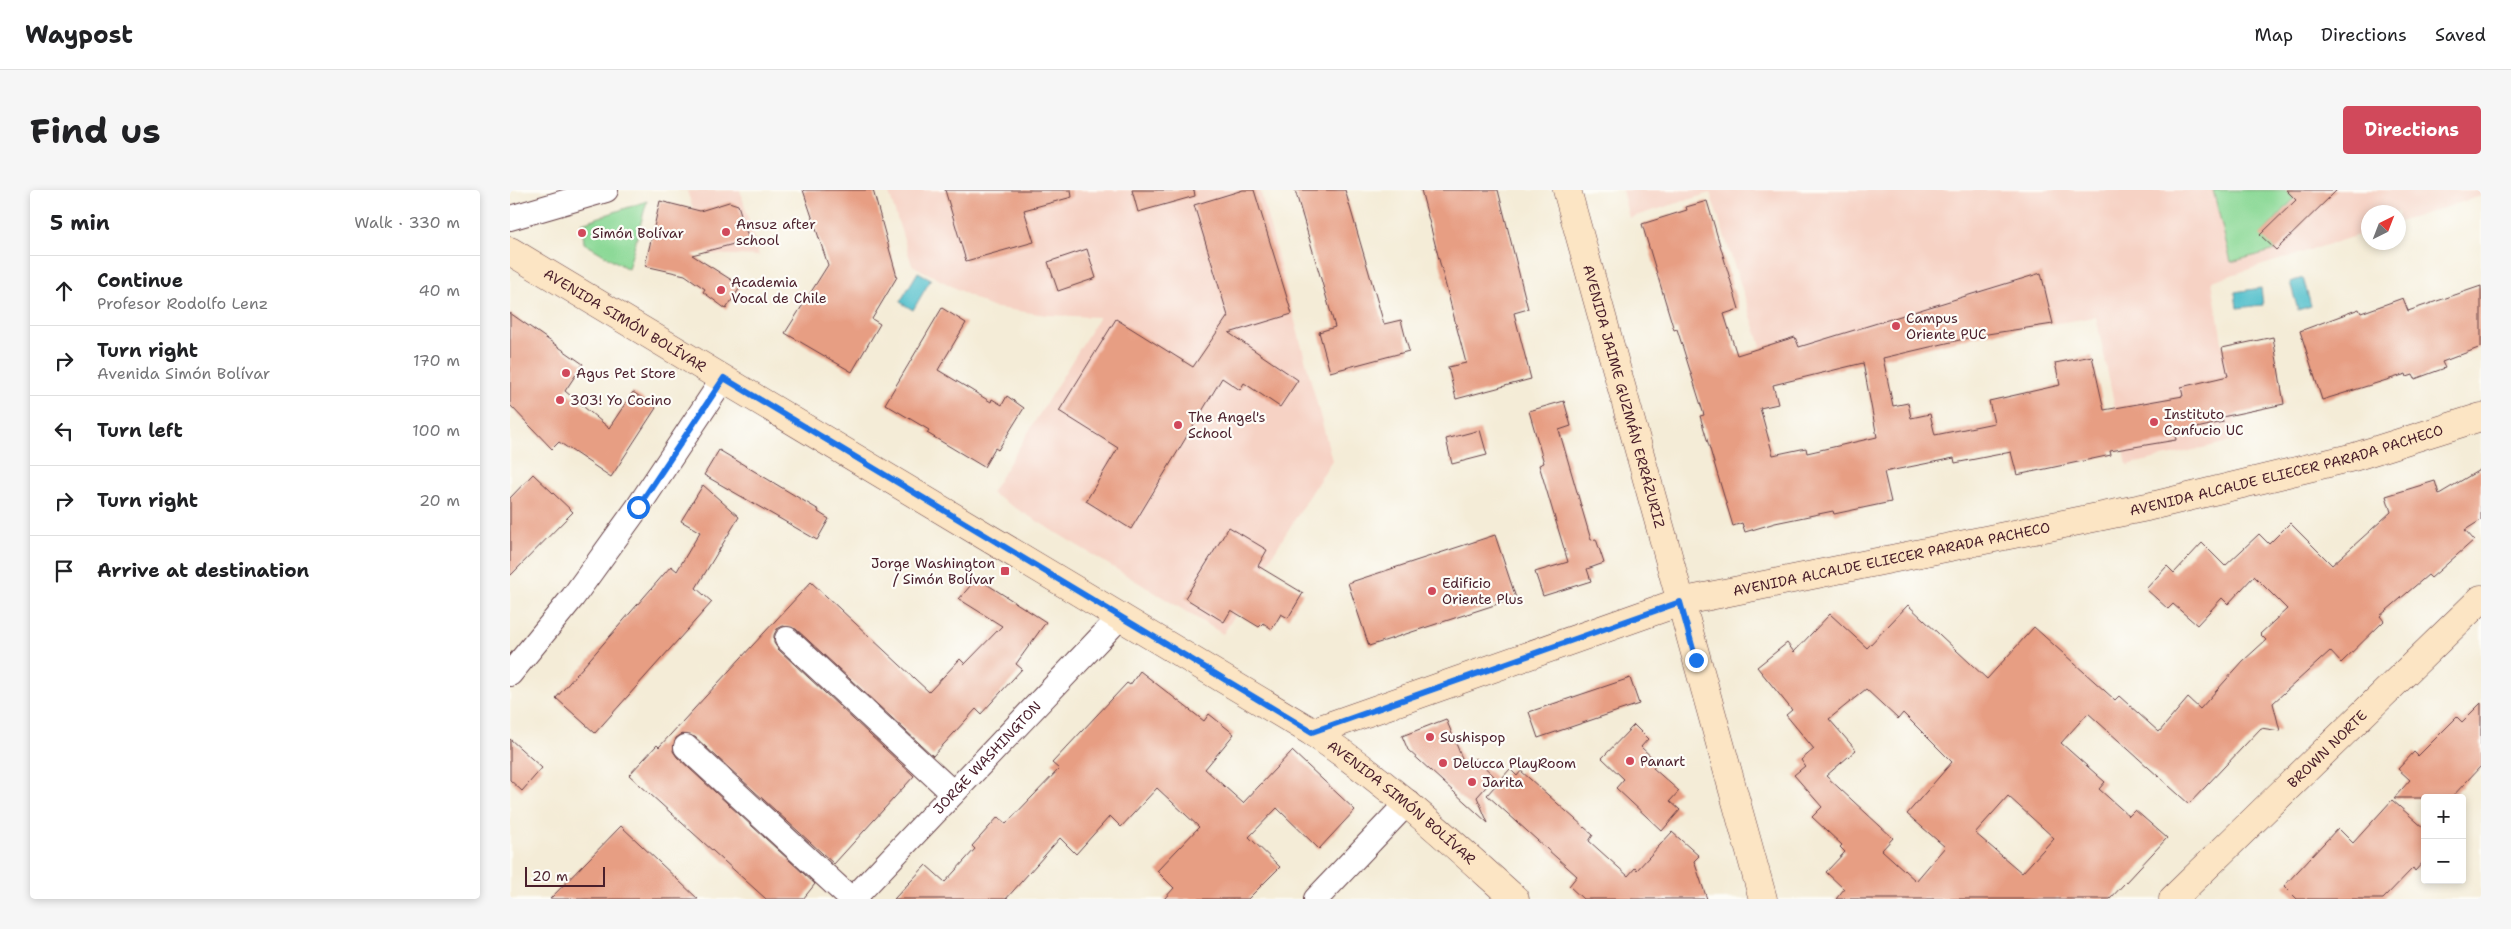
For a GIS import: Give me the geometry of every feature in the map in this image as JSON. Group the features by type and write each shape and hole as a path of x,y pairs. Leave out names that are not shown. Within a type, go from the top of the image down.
{"street":[{"path":"510,218 606,190"},
{"name":"AVENIDA JAIME GUZMÁN ERRÁZURIZ","path":"1567,190 1764,899"},
{"name":"AVENIDA SIMÓN BOLÍVAR","path":"510,251 1312,732 1354,760 1408,802 1515,899"},
{"path":"510,674 573,597 633,515 724,378"},
{"name":"AVENIDA ALCALDE ELIECER PARADA PACHECO","path":"1312,732 1382,705 1680,602 2156,505 2354,457 2481,417"},
{"name":"BROWN NORTE","path":"2173,899 2481,599"},
{"name":"JORGE WASHINGTON","path":"852,899 1121,616"},
{"path":"787,639 953,793"},
{"path":"686,747 852,899"},
{"path":"1316,899 1408,802"}],"shaded area":[{"name":"Ansuz after school","path":"740,190 759,256 708,254 687,191"},
{"name":"The Angel's School","path":"888,190 1260,190 1332,460 1223,634 991,493 1099,317 1046,315 991,307 912,265"},
{"name":"Campus Oriente PUC","path":"1622,190 2481,190 2481,196 2406,220 2406,205 2361,205 2361,234 2212,281 2238,440 2127,465 2096,317 1981,335 1774,385 1710,193 1629,218"}],"green space":[{"path":"2213,190 2286,190 2294,199 2261,235 2276,250 2231,262"},
{"path":"647,201 628,269 584,243 582,223"}],"water":[{"path":"918,272 931,279 913,310 900,302"},
{"path":"2303,278 2311,306 2298,310 2290,282"},
{"path":"2261,288 2263,305 2237,308 2235,292"}],"building":[{"path":"803,190 873,190 897,277 872,319 880,324 852,372 785,333 828,265"},
{"path":"945,190 1071,190 1072,197 1024,210 1034,242 966,261"},
{"path":"1132,190 1194,190 1195,196 1138,212"},
{"path":"1243,190 1254,190 1292,314 1229,333 1298,380 1280,407 1244,383 1240,390 1222,378 1131,529 1086,501 1118,448 1059,411 1116,319 1193,367 1228,316 1194,205"},
{"path":"1295,190 1345,190 1384,324 1401,320 1409,351 1330,372 1319,332 1335,327"},
{"path":"1421,190 1498,190 1528,309 1514,313 1531,379 1456,399 1448,367 1466,363"},
{"path":"2286,190 2337,190 2276,250 2260,235 2296,200"},
{"path":"660,201 700,211 729,202 738,205 749,240 692,255 741,286 726,309 703,292 705,289 685,275 645,266"},
{"path":"1707,201 1739,309 1724,314 1737,355 1795,337 1799,347 2041,273 2053,324 1981,335 1883,358 1893,406 1908,403 1911,418 1930,414 1935,435 1994,423 1989,401 2060,385 2055,363 2092,356 2104,410 2183,396 2181,387 2228,376 2222,348 2273,337 2284,404 2222,417 2223,422 2175,433 2176,440 2110,451 2111,455 2017,475 2011,452 1955,463 1954,458 1884,472 1891,502 1834,514 1833,511 1775,523 1745,532 1742,523 1733,526 1700,416 1704,415 1677,329 1674,330 1642,224 1687,210 1686,207","holes":["1863,363 1877,437 1807,453 1806,448 1773,455 1760,408 1778,404 1773,385"]},
{"path":"1087,249 1096,278 1058,291 1048,262"},
{"path":"2481,286 2481,347 2442,362 2445,368 2415,379 2413,375 2407,377 2406,374 2322,400 2300,331 2359,309 2361,313 2403,298 2408,311"},
{"path":"942,308 966,323 938,370 991,402 992,399 1002,405 1007,396 1024,408 998,450 995,448 984,467 927,433 929,430 885,404"},
{"path":"510,313 583,364 565,391 609,428 633,392 656,408 611,477 559,442 552,449 510,405"},
{"path":"1564,401 1571,426 1559,430 1591,540 1596,539 1604,563 1587,569 1591,581 1543,596 1535,572 1568,562 1539,465 1544,463 1529,411"},
{"path":"1480,430 1487,455 1452,464 1446,439"},
{"path":"719,450 819,510 818,512 829,519 817,540 704,475"},
{"path":"2481,469 2481,520 2465,530 2474,540 2431,578 2428,575 2380,616 2384,621 2341,663 2330,651 2273,703 2280,731 2261,728 2189,804 2088,713 2061,743 2105,782 2099,789 2129,816 2135,810 2167,838 2110,899 1836,899 1844,889 1826,872 1845,852 1840,847 1842,845 1812,817 1822,807 1794,775 1805,766 1801,760 1814,749 1786,715 1792,710 1757,667 1787,643 1794,652 1830,614 1867,648 1908,605 1987,679 2034,627 2115,700 2119,696 2159,732 2188,698 2200,709 2243,661 2266,640 2260,634 2287,609 2254,576 2228,604 2222,598 2197,625 2173,604 2168,609 2146,589 2167,566 2174,573 2202,543 2225,566 2259,534 2269,544 2290,523 2332,565 2391,512 2386,496 2435,481 2439,494","holes":["1866,689 1898,719 1903,713 1952,762 1907,814 1945,847 1916,881 1882,850 1893,838 1826,776 1856,750 1829,719","2008,796 2054,838 2022,873 1975,833"]},
{"path":"533,474 573,512 510,576 510,498"},
{"path":"703,485 739,517 696,588 712,602 595,733 556,698 671,566 677,571 700,532 681,521"},
{"path":"1229,527 1267,550 1258,566 1303,593 1288,618 1281,614 1272,629 1263,623 1259,627 1231,610 1224,622 1185,598"},
{"name":"Edificio Oriente Plus","path":"1495,535 1516,598 1369,646 1348,583"},
{"path":"977,578 1046,622 1016,664 1022,669 981,714 976,709 933,756 796,629 783,626 777,629 774,635 774,643 778,649 914,776 834,864 695,737 682,734 676,738 673,751 677,757 815,884 803,899 766,899 629,775 657,745 659,747 811,582 929,692 960,659 965,664 1002,626 959,599"},
{"path":"1140,671 1204,721 1209,714 1234,734 1205,769 1243,803 1292,751 1355,810 1319,849 1277,808 1249,837 1280,867 1248,899 1164,899 1174,888 1157,871 1199,827 1157,788 1121,827 1110,816 1076,854 1060,838 1006,899 894,899 926,865 945,882 975,849 972,846 998,817 1006,824 1059,769 1052,763 1127,683 1130,685"},
{"path":"1630,678 1639,704 1538,738 1529,712"},
{"path":"2481,703 2481,766 2455,794 2421,794 2421,798 2394,798 2410,780 2398,769 2414,752 2418,756 2457,717 2462,722"},
{"path":"1446,719 1466,768 1475,758 1495,777 1477,797 1488,823 1408,750 1402,736"},
{"path":"1634,725 1648,739 1641,747 1658,763 1653,768 1679,791 1670,801 1680,810 1662,831 1616,788 1624,779 1602,758"},
{"path":"510,739 542,768 522,791 510,780"},
{"path":"1510,769 1517,776 1521,771 1593,835 1589,841 1628,876 1635,868 1637,870 1672,832 1699,856 1694,861 1707,899 1583,899 1569,886 1577,876 1487,795"},
{"path":"2392,800 2421,825 2421,864 2415,871 2413,868 2383,899 2297,899 2284,886 2338,828 2353,843"},
{"path":"621,826 698,899 550,899"}],"place":[{"name":"Ansuz after school","path":"726,232"},
{"name":"Simón Bolívar","path":"582,233"},
{"name":"Academia Vocal de Chile","path":"721,290"},
{"name":"Campus Oriente PUC","path":"1896,326"},
{"name":"Agus Pet Store","path":"566,373"},
{"name":"303! Yo Cocino","path":"560,400"},
{"name":"Instituto Confucio UC","path":"2154,422"},
{"name":"The Angel's School","path":"1178,425"},
{"name":"Jorge Washington / Simón Bolívar","path":"1005,571"},
{"name":"Edificio Oriente Plus","path":"1432,591"},
{"name":"Sushispop","path":"1430,737"},
{"name":"Panart","path":"1630,761"},
{"name":"Delucca PlayRoom","path":"1443,763"},
{"name":"Jarita","path":"1472,782"}],"route":[{"path":"638,507 724,378 1312,732 1680,602 1696,660"}]}
